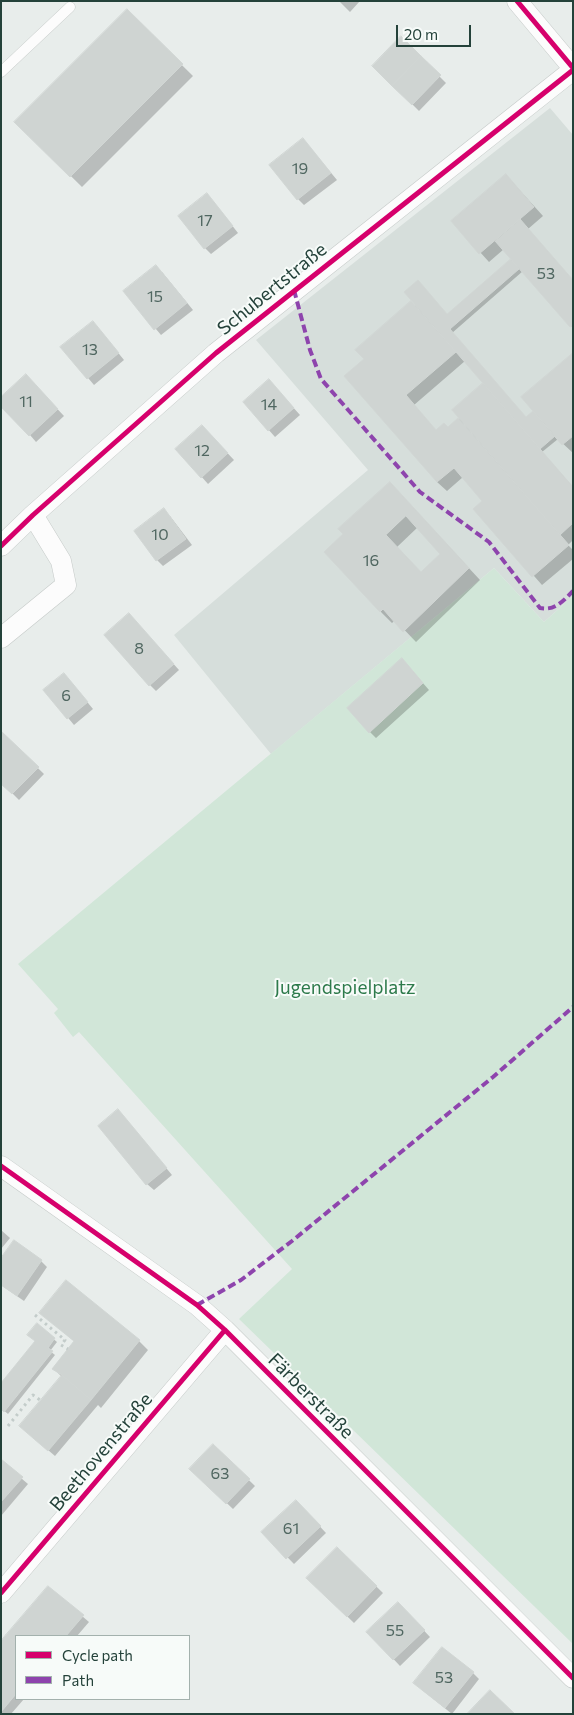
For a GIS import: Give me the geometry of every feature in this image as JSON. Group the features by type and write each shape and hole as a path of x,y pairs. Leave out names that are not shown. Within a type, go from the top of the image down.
{"street":[{"path":"517,1 573,69"},
{"name":"Schubertstraße","path":"1,546 33,515 216,353 573,69"},
{"path":"1,638 66,585 61,561 33,515"},
{"name":"Färberstraße","path":"1,1166 197,1305 225,1330 573,1678"},
{"name":"Beethovenstraße","path":"1,1593 225,1330"}],"lane":[{"path":"1,72 70,7"}],"path":[{"path":"35,1315 65,1340 61,1345 68,1349"},
{"path":"8,1426 33,1395 40,1400"}],"shaded area":[{"path":"550,108 573,135 573,596 544,622 494,568 271,754 174,635 368,470 256,340"}],"green space":[{"name":"Jugendspielplatz","path":"494,568 544,622 573,596 573,1644 239,1319 292,1269 79,1032 73,1037 54,1013 58,1009 18,964"}],"building":[{"path":"127,9 183,64 70,177 14,122"},
{"path":"401,36 421,56 392,86 372,66"},
{"path":"421,56 441,75 412,105 392,86"},
{"path":"303,138 331,173 297,200 269,165"},
{"path":"506,174 534,207 479,254 451,221"},
{"path":"207,193 233,226 204,249 178,216"},
{"path":"520,219 573,280 573,325 570,327 495,241"},
{"path":"511,259 519,269 450,329 526,417 533,411 555,436 540,449 404,292 418,280 447,314"},
{"path":"156,265 187,303 154,330 123,291"},
{"path":"411,301 456,352 406,395 436,430 444,423 448,427 458,418 569,545 532,577 473,509 482,501 454,468 437,482 344,376 364,359 355,350"},
{"path":"93,321 119,353 87,379 60,347"},
{"path":"573,353 573,436 562,445 521,397"},
{"path":"26,374 58,409 29,436 1,407 1,397"},
{"path":"269,379 294,408 268,431 243,402"},
{"path":"483,383 573,487 573,523 560,535 452,410"},
{"path":"202,425 228,453 201,478 175,449"},
{"path":"390,482 469,568 403,632 383,609 380,612 324,552 343,534 338,529","holes":["406,516 440,554 421,572 386,535"]},
{"path":"164,508 186,539 156,561 134,531"},
{"path":"129,613 174,664 149,686 104,635"},
{"path":"402,658 423,683 369,733 347,708"},
{"path":"64,673 88,702 67,719 43,690"},
{"path":"1,731 39,767 12,794 1,784"},
{"path":"118,1109 167,1168 146,1185 98,1126"},
{"path":"14,1240 42,1260 17,1296 1,1285 1,1258"},
{"path":"66,1280 140,1340 91,1400 62,1375 52,1369 74,1341 39,1313"},
{"path":"37,1323 55,1338 48,1348 53,1351 4,1412 1,1409 1,1383 35,1341 27,1335"},
{"path":"62,1375 91,1400 48,1451 19,1426"},
{"path":"213,1444 250,1479 226,1504 189,1469"},
{"path":"1,1459 23,1477 1,1502"},
{"path":"296,1500 321,1526 286,1559 261,1532"},
{"path":"337,1547 377,1586 347,1617 306,1578"},
{"path":"48,1586 84,1615 67,1635 15,1635 15,1643 6,1635"},
{"path":"398,1602 425,1630 393,1660 366,1632"},
{"path":"6,1635 15,1643 15,1695 1,1712 1,1641"},
{"path":"442,1647 474,1672 445,1708 413,1683"},
{"path":"490,1690 515,1714 467,1714"}],"marked path":[{"path":"294,290 310,350 321,379 420,492 489,542 540,608 554,607 573,591"},
{"path":"197,1305 241,1280 292,1241 493,1077 573,1007"}],"cycle path":[{"path":"517,1 573,68"},
{"path":"1,546 33,515 216,353 573,70"},
{"path":"1,1166 197,1305 225,1330 573,1678"},
{"path":"1,1593 225,1330"}]}
